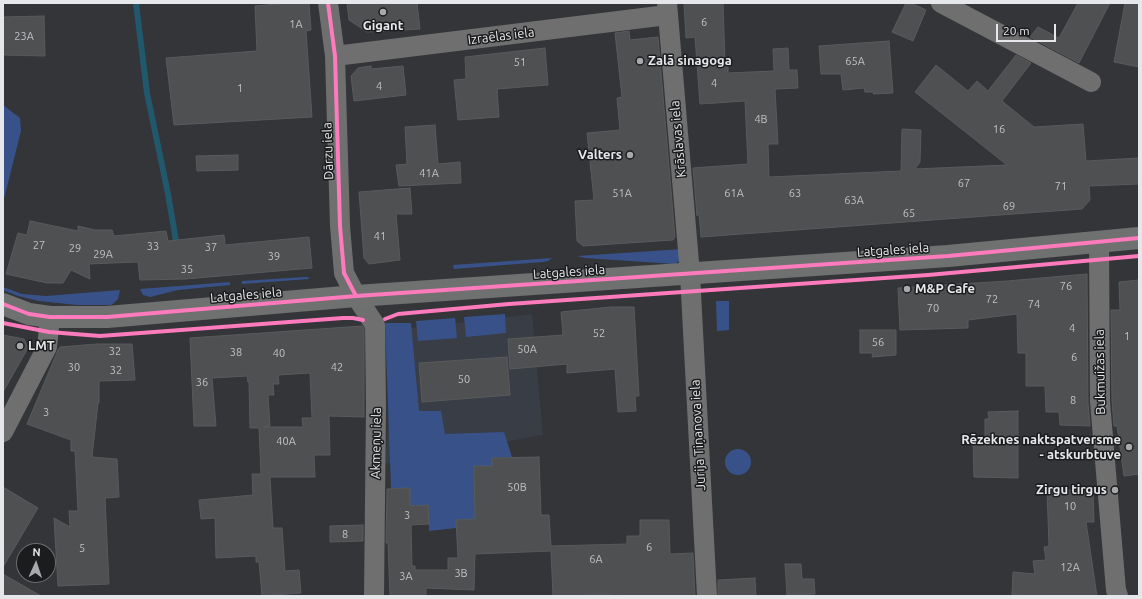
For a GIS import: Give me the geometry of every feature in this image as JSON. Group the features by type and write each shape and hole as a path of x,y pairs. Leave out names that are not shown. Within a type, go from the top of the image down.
{"main road":[{"name":"Latgales iela","path":"3,304 29,314 50,317 108,317 356,296 948,256 1139,238"}],"street":[{"name":"Dārzu iela","path":"328,3 334,56 340,226 344,273 356,296"},
{"path":"941,3 1091,82"},
{"name":"Izraēlas iela","path":"334,56 667,9"},
{"name":"Krāslavas iela","path":"667,9 690,274"},
{"name":"Bukmuižas iela","path":"1099,242 1100,402 1116,590 1118,596"},
{"name":"Jurija Tiņanova iela","path":"690,274 707,596"},
{"name":"Akmeņu iela","path":"356,296 375,325 374,596"},
{"path":"3,432 47,347 50,317"}],"shaded area":[{"path":"3,105 20,118 21,131 3,203 4,123"},
{"path":"683,249 682,257 675,264 585,258 577,256"},
{"path":"552,258 543,262 454,269 453,265"},
{"path":"308,277 309,279 242,284 242,281"},
{"path":"230,282 230,285 178,290 150,297 143,295 140,289"},
{"path":"3,287 22,294 46,296 120,290 118,299 111,305 77,305 39,301 18,296 3,290"},
{"path":"716,301 729,301 729,330 717,331"},
{"path":"505,314 506,333 466,337 464,317"},
{"path":"532,314 543,435 385,464 395,330"},
{"path":"455,318 457,338 418,341 416,321"},
{"path":"385,323 411,323 419,411 441,411 445,434 504,432 512,457 492,458 492,466 474,466 476,519 456,520 456,528 429,531 428,505 410,506 410,488 391,489"},
{"path":"738,449 747,453 751,462 747,471 738,475 729,471 725,462 729,453"}],"building":[{"path":"309,3 311,30 306,31 312,117 174,125 166,58 257,51 255,6"},
{"name":"Gigant","path":"347,3 417,3 420,29 367,32 349,20"},
{"path":"684,3 723,3 725,63 728,63 728,73 774,71 773,49 788,48 789,70 797,70 798,88 775,89 778,144 768,144 769,177 901,171 902,129 921,130 920,162 915,169 1007,165 915,92 936,65 968,91 977,81 988,91 1016,55 1031,63 1002,101 1034,127 1083,124 1086,161 1139,158 1139,184 1089,186 1090,200 1082,209 701,237 699,213 697,216 693,168 748,164 745,101 700,104 695,37 686,38"},
{"path":"906,3 911,3 926,10 913,41 892,32"},
{"path":"1078,3 1110,3 1079,63 1030,37 1038,27 1059,38"},
{"path":"1125,3 1139,3 1139,67 1114,62"},
{"path":"44,16 45,56 3,55 3,17"},
{"name":"Valters","path":"629,31 630,40 658,37 675,237 673,240 583,246 577,241 575,201 594,200 587,133 620,130 617,98 622,97 615,33"},
{"path":"889,41 893,93 873,94 874,92 865,92 864,88 843,90 841,74 821,74 819,46"},
{"path":"545,48 548,85 497,89 499,117 458,120 454,80 466,79 465,57"},
{"path":"371,66 371,69 403,66 406,95 354,101 351,76 358,68"},
{"path":"435,125 438,164 460,162 461,183 399,186 396,165 407,164 405,127"},
{"path":"238,155 238,170 197,171 196,156"},
{"path":"410,188 412,214 396,214 400,260 369,264 364,258 359,192"},
{"path":"30,221 78,231 78,226 95,230 112,230 114,236 166,231 168,241 224,235 225,245 309,237 312,268 186,279 140,280 138,262 89,264 90,279 71,270 63,283 47,283 6,274 18,233 27,235"},
{"path":"1087,274 1088,402 1090,426 1060,425 1059,412 1046,412 1045,386 1026,386 1026,353 1018,353 1017,314 968,320 968,328 900,330 898,288"},
{"path":"1139,280 1139,474 1124,476 1117,426 1114,426 1112,401 1111,310 1120,310 1119,282"},
{"path":"611,307 634,307 639,396 635,396 636,411 618,412 615,369 567,373 567,364 510,369 508,339 563,335 561,312"},
{"path":"362,326 364,328 364,417 329,416 330,455 314,455 315,477 270,477 273,528 282,528 285,571 299,570 301,593 262,596 259,562 256,562 256,556 216,558 215,518 201,519 199,500 253,495 252,474 261,474 259,428 250,428 249,382 247,376 212,378 216,426 194,426 190,338","holes":["310,373 312,418 302,418 303,427 264,427 270,426 268,395 274,395 273,384 279,384 278,375"]},
{"path":"860,330 896,330 896,355 872,357 873,353 860,353"},
{"path":"3,335 24,339 28,348 3,392"},
{"path":"97,344 132,344 135,380 99,381 99,403 92,457 117,459 119,497 105,498 109,584 58,586 54,518 70,527 69,511 78,511 75,451 71,451 71,440 27,424 60,347"},
{"path":"507,357 510,395 422,402 419,363"},
{"path":"1018,411 1018,478 974,477 973,439 985,439 985,419 989,419 988,412"},
{"path":"539,457 541,515 549,515 551,546 627,544 627,536 640,536 640,520 669,520 670,554 693,553 695,596 618,596 618,594 553,596 551,551 475,554 474,590 426,588 426,596 390,596 388,543 386,543 387,489 410,488 410,506 428,505 429,524 411,525 412,566 415,566 415,570 448,570 448,558 458,558 456,520 475,519 474,466 492,466 492,458"},
{"path":"3,487 38,508 3,567"},
{"path":"1047,490 1093,490 1094,522 1086,522 1097,596 1012,595 1013,572 1035,574 1033,561 1046,560 1044,547 1049,546"},
{"path":"363,525 363,541 330,542 330,526"},
{"path":"785,564 801,564 802,579 814,579 815,594 787,595"},
{"path":"3,574 16,582 16,583 41,596 3,596"},
{"path":"755,578 756,596 718,596 718,580"}],"waterway":[{"path":"136,3 147,93 168,194 177,247"}],"cycle path":[{"path":"328,3 335,56 340,226 344,273 356,296"},
{"path":"3,304 29,314 50,317 107,317 356,296 948,256 1139,238"},
{"path":"385,319 398,314 509,304 928,275 1139,256"},
{"path":"3,323 49,332 100,336 343,318 363,320"}],"place":[{"name":"Gigant","path":"383,12"},
{"name":"Zalā sinagoga","path":"640,61"},
{"name":"Valters","path":"630,155"},
{"name":"M&P Cafe","path":"907,289"},
{"name":"LMT","path":"20,346"},
{"name":"Rēzeknes naktspatversme - atskurbtuve","path":"1129,447"},
{"name":"Zirgu tirgus","path":"1115,490"}]}
